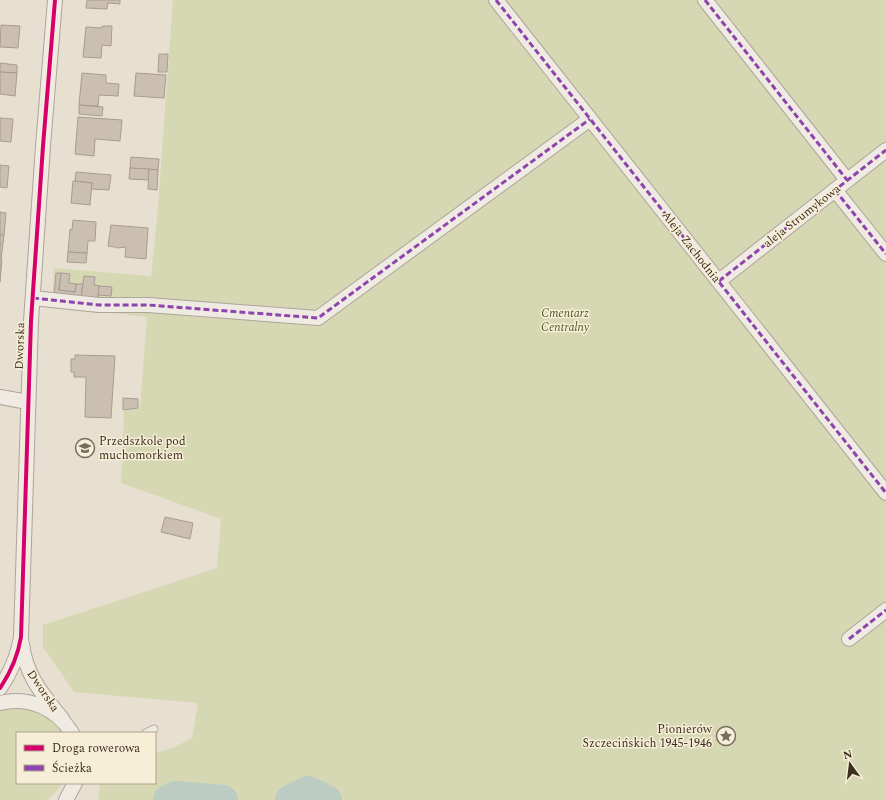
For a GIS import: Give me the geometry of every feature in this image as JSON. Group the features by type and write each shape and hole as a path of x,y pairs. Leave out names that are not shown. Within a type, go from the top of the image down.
{"street":[{"name":"Dworska","path":"55,0 32,298 21,636 24,659 29,673 35,684 71,732"},
{"name":"Aleja Zachodnia","path":"496,0 886,493"},
{"path":"705,0 848,180"},
{"path":"32,298 99,305 148,305 318,318 590,119"},
{"name":"aleja Strumykowa","path":"718,281 886,150"},
{"path":"835,190 886,254"},
{"path":"0,397 28,402"},
{"path":"849,639 886,610"},
{"name":"Dworska","path":"0,688 16,660 21,636"},
{"path":"0,703 22,700 37,704 51,710 63,720"},
{"path":"66,800 75,784"},
{"path":"72,800 75,784"}],"lane":[{"path":"148,732 154,729"}],"green space":[{"name":"Cmentarz Centralny","path":"173,0 886,0 886,800 98,800 100,784 156,784 156,753 176,747 192,737 198,703 74,692 43,647 43,625 217,568 221,519 121,483 124,411 140,408 147,317 52,306 54,268 151,276 157,219"},
{"path":"19,707 32,710 49,718 61,732 16,732 16,784 61,784 57,791 47,800 0,800 0,710"}],"building":[{"path":"87,0 120,0 120,4 108,3 107,9 86,8"},
{"path":"1,25 20,26 18,48 0,47"},
{"path":"102,26 112,26 111,46 102,45 101,58 83,57 86,27 102,28"},
{"path":"159,54 168,54 167,72 158,72"},
{"path":"0,63 17,65 17,73 0,72"},
{"path":"0,72 17,73 15,96 0,94"},
{"path":"82,73 106,75 106,83 119,84 118,96 99,95 98,106 79,105"},
{"path":"136,73 166,75 164,98 134,96"},
{"path":"79,105 103,107 102,116 79,114"},
{"path":"78,117 122,120 120,141 95,139 94,156 75,154"},
{"path":"0,118 13,119 11,142 0,141"},
{"path":"131,157 159,159 158,170 130,168"},
{"path":"0,165 9,166 7,188 0,187"},
{"path":"130,168 149,169 149,180 129,179"},
{"path":"149,169 158,170 157,190 148,189"},
{"path":"76,172 111,175 109,190 91,189 92,183 75,181"},
{"path":"73,181 92,183 90,205 71,203"},
{"path":"0,212 6,213 4,235 0,235"},
{"path":"73,220 96,222 95,241 88,241 87,253 68,252 70,229 72,230"},
{"path":"111,225 148,228 146,259 125,257 126,247 117,248 108,246"},
{"path":"0,235 4,235 3,244 0,244"},
{"path":"0,245 3,245 0,282"},
{"path":"68,252 87,253 86,263 67,262"},
{"path":"56,273 61,273 59,290 75,292 76,284 83,284 81,298 54,295"},
{"path":"61,273 70,274 69,283 76,284 75,292 59,290"},
{"path":"84,276 95,277 94,285 99,286 98,300 81,298"},
{"path":"99,286 112,287 111,296 98,295"},
{"path":"75,355 115,356 111,418 85,417 86,377 74,377 74,372 71,372 71,359 75,359"},
{"path":"123,398 138,399 138,408 123,410"},
{"path":"165,517 193,523 190,539 161,532"}],"waterway":[{"path":"290,800 308,791 327,800"},
{"path":"168,800 176,796 223,800"}],"marked path":[{"path":"496,0 886,493"},
{"path":"705,0 847,180"},
{"path":"33,298 99,305 148,305 318,318 590,119"},
{"path":"719,281 886,150"},
{"path":"835,190 886,254"},
{"path":"849,639 886,610"}],"cycle path":[{"path":"0,688 14,663 21,637 31,321 55,0"}],"place":[{"name":"Przedszkole pod muchomorkiem","path":"85,448"},
{"name":"Pionierów Szczecińskich 1945-1946","path":"726,736"}]}
